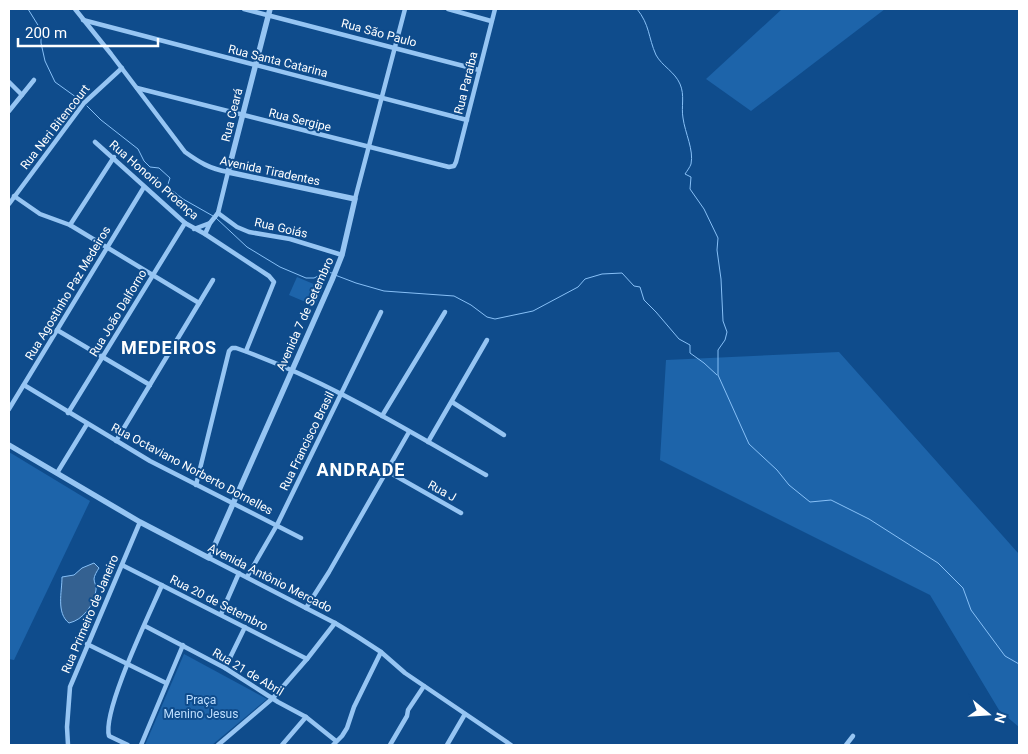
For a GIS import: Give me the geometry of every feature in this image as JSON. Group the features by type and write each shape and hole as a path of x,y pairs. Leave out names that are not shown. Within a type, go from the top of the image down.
{"street":[{"name":"Avenida Tiradentes","path":"75,9 138,88 185,152 198,162 212,169 355,199"},
{"name":"Rua São Paulo","path":"244,9 269,12 479,70"},
{"name":"Avenida 7 de Setembro","path":"209,558 336,272 342,255 404,9"},
{"path":"448,9 492,21"},
{"name":"Rua Paraíba","path":"456,162 495,9"},
{"name":"Rua Ceará","path":"205,234 210,223 217,215 269,12"},
{"name":"Rua Santa Catarina","path":"83,20 467,120"},
{"name":"Rua Neri Bitencourt","path":"9,204 84,103 122,68"},
{"path":"9,111 34,80"},
{"path":"9,82 22,94"},
{"name":"Rua Sergipe","path":"138,88 242,116 449,167 454,166 456,162"},
{"name":"Rua Honorio Proença","path":"95,142 114,157 185,224 205,234 270,276 274,282 246,351"},
{"path":"70,225 114,157"},
{"name":"Rua Agostinho Paz Medeiros","path":"9,409 144,187"},
{"path":"14,196 40,214 70,225 199,303"},
{"name":"Rua Goiás","path":"217,215 249,232 290,239 342,255"},
{"name":"Rua Ceará","path":"194,229 210,223"},
{"name":"Rua João Dalforno","path":"68,413 104,358 185,224"},
{"path":"116,441 213,280"},
{"name":"Rua Francisco Brasil","path":"248,577 276,525 381,312"},
{"path":"382,416 445,312"},
{"path":"57,330 150,385"},
{"path":"428,442 487,340"},
{"path":"196,485 229,351 232,348 246,351 292,369 382,416 486,474"},
{"name":"Rua Octaviano Norberto Dornelles","path":"24,385 150,461 301,538"},
{"path":"452,402 504,435"},
{"path":"56,473 86,424"},
{"path":"306,608 329,572 409,432"},
{"name":"Avenida Antônio Mercado","path":"9,445 140,522 335,624 381,652 404,673 465,714 502,743 511,745"},
{"name":"Rua J","path":"387,471 462,513"},
{"name":"Rua Primeiro de Janeiro","path":"68,745 67,727 70,687 140,522"},
{"name":"Rua 20 de Setembro","path":"122,565 307,659"},
{"path":"221,614 240,573"},
{"path":"124,745 109,736 112,712 127,664 162,585"},
{"path":"218,745 272,698 335,624"},
{"name":"Rua 21 de Abril","path":"145,626 224,668 306,717 335,743"},
{"path":"224,668 245,627"},
{"path":"87,644 166,683"},
{"path":"141,745 183,645"},
{"path":"335,743 347,728 357,701 381,652"},
{"path":"390,745 407,716 408,710 424,686"},
{"path":"447,745 465,714"},
{"path":"282,745 306,717"},
{"path":"846,745 853,736"}],"green space":[{"path":"782,9 885,9 751,111 706,79"},
{"path":"297,277 323,288 315,306 289,295"},
{"path":"839,352 1019,554 1019,727 999,710 930,595 660,460 666,360"},
{"path":"9,452 90,501 14,660 9,659"},
{"name":"Praça Menino Jesus","path":"184,654 267,699 212,745 145,745"}],"shaded area":[{"path":"94,563 99,568 94,578 96,589 93,601 79,619 69,623 62,614 61,608 62,577 74,575 82,568"}],"waterway":[{"path":"28,9 41,30 41,43 45,61 55,82 80,100"},
{"path":"637,9 647,26 656,55 675,76 681,88 683,118 692,159 691,165 685,174 691,177 690,189 704,209 718,238 717,250 721,279 723,321 727,332 725,340 718,350 718,375 749,444 777,470 789,485 810,502 831,500 869,519 938,563 963,588 971,610 1005,656 1019,664"},
{"path":"87,106 101,120 138,149 144,161 150,167 159,168 170,178 169,188 183,199 213,216"},
{"path":"216,218 247,247 280,267 306,278 314,278 327,272 332,273"},
{"path":"335,275 384,291 454,296 471,305 487,317 495,319 533,311 578,287 585,279 602,274 622,273 634,286 640,287 644,300 679,339 690,345 690,353 717,375"}],"district":[{"name":"MEDEIROS","path":"169,347"},
{"name":"ANDRADE","path":"361,469"}]}
